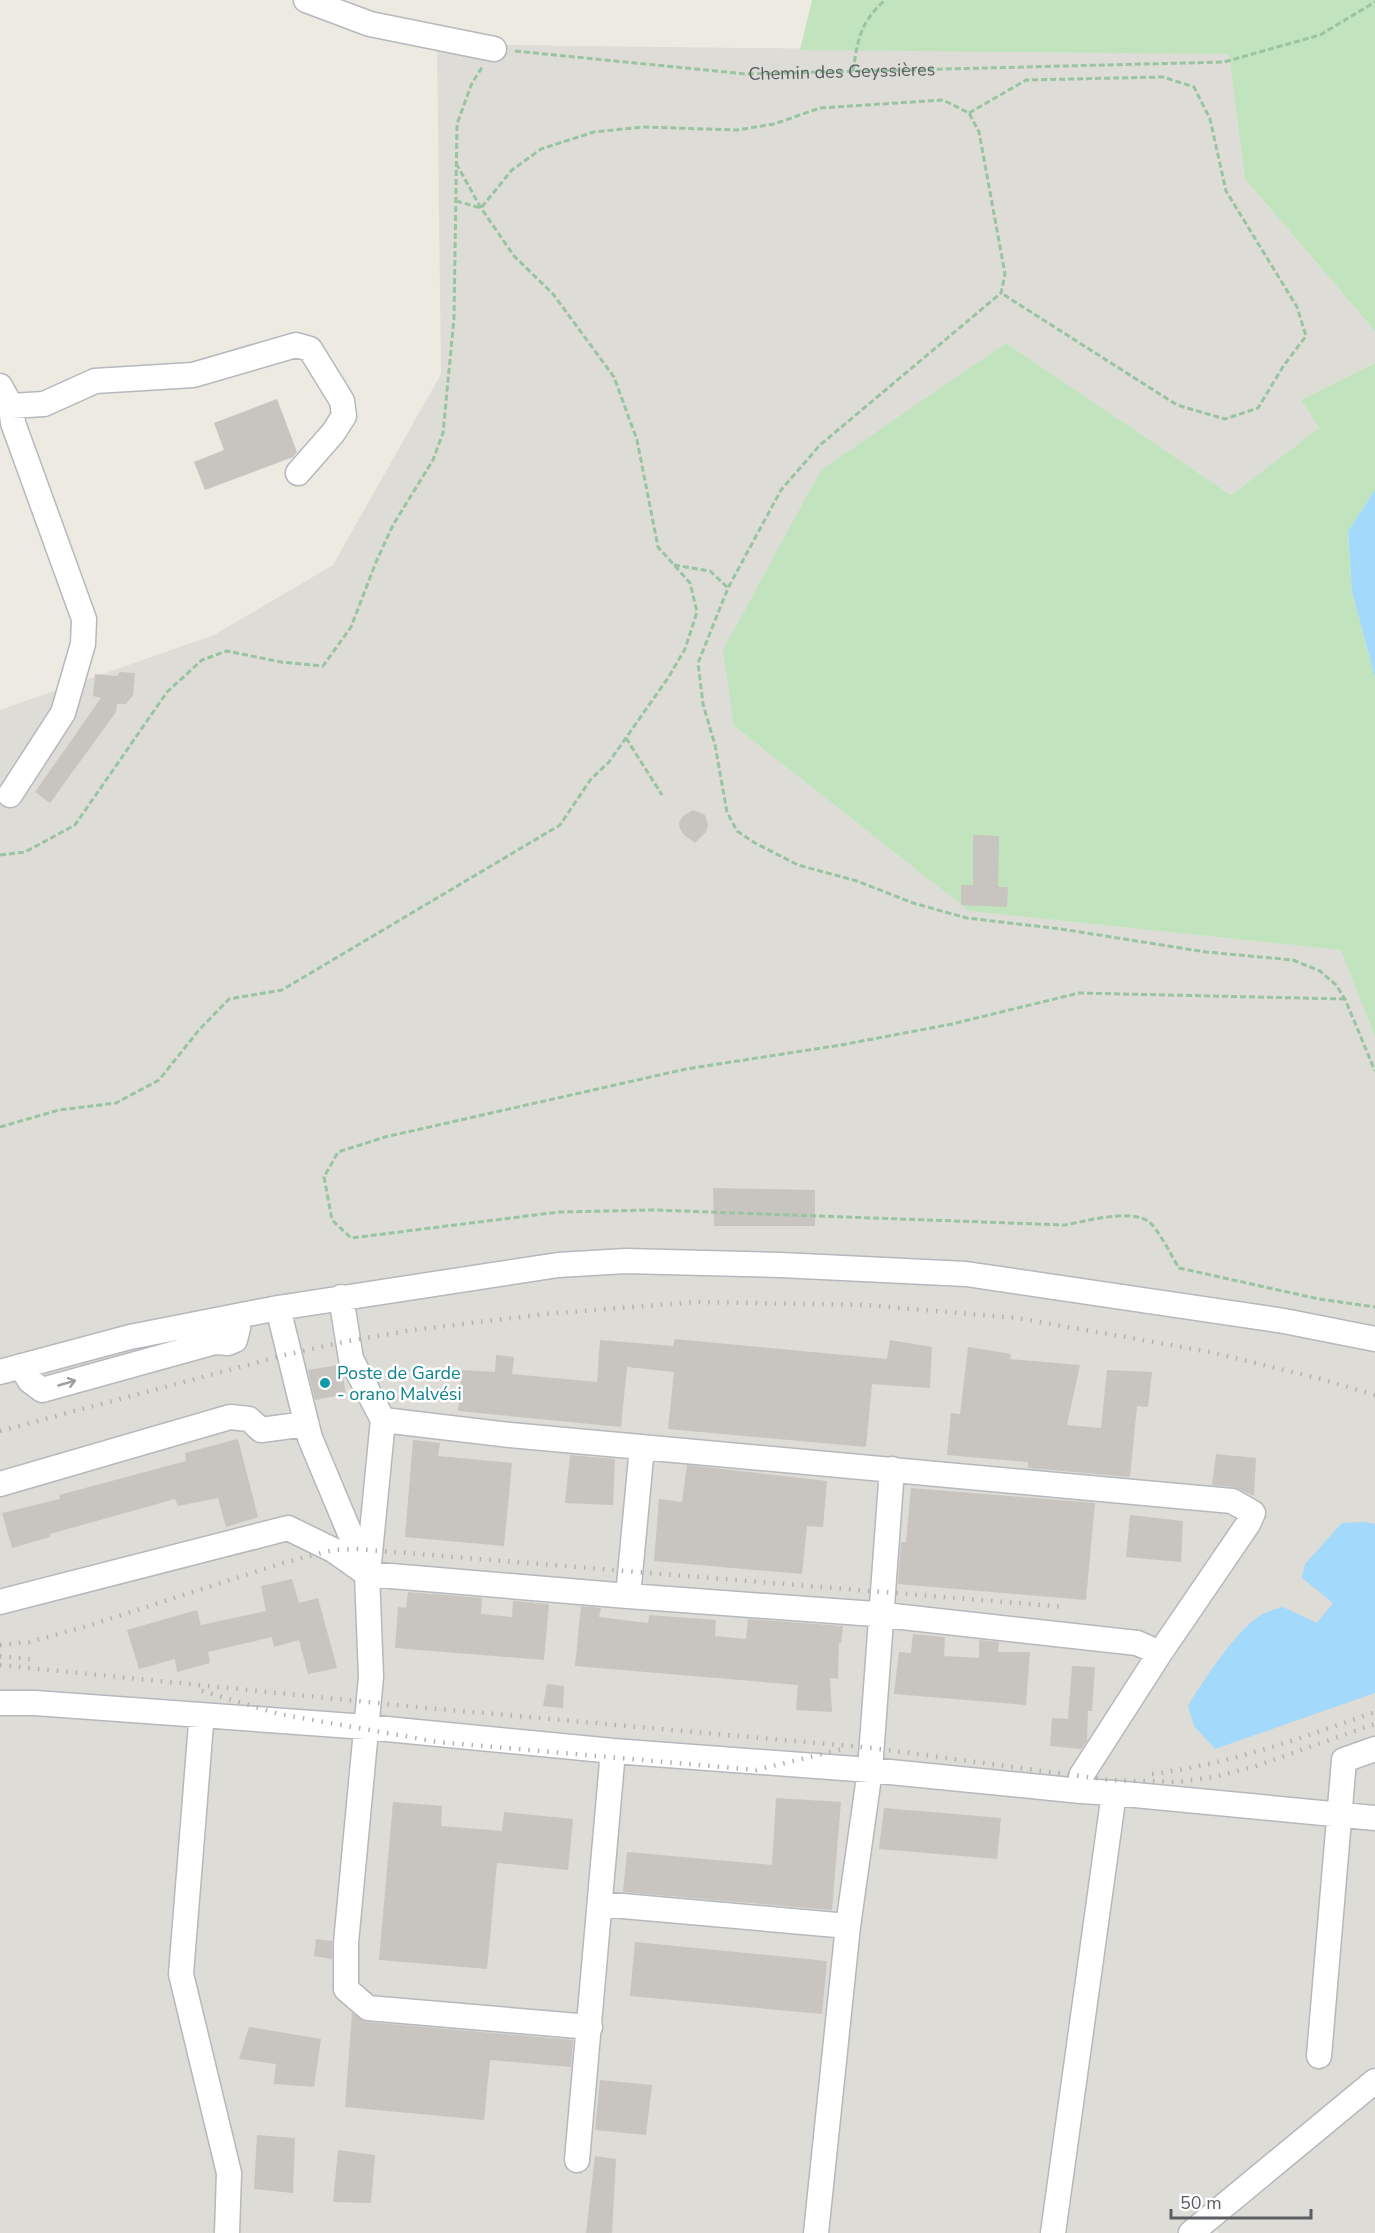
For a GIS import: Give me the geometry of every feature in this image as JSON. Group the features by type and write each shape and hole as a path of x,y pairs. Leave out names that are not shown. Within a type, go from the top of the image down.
{"street":[{"path":"306,0 370,24 494,49"},
{"path":"10,795 63,713 83,644 84,619 5,396 44,404 95,381 193,375 296,345 309,349 342,402 344,416 333,433 298,474"},
{"path":"11,1369 130,1337 278,1308 558,1265 626,1261 781,1265 966,1274 1250,1316 1375,1339"},
{"path":"341,1297 351,1359 383,1420 367,1574 371,1677 346,1943 346,1989 368,2008 590,2027"},
{"path":"278,1308 310,1438 367,1574"},
{"path":"0,1484 230,1417 249,1419 261,1430 306,1424"},
{"path":"383,1420 510,1435 1232,1501 1253,1513 1248,1524 1160,1653 1081,1776 1081,1791"},
{"path":"628,1596 642,1447"},
{"path":"816,2233 848,1926 870,1770 892,1470"},
{"path":"0,1602 288,1528 333,1550 367,1574 882,1615 1137,1642 1160,1653"},
{"path":"0,1704 35,1703 366,1727 613,1751 870,1770 1375,1818"},
{"path":"201,1724 181,1974 229,2174 227,2233"},
{"path":"1319,2056 1344,1760 1375,1749"},
{"path":"577,2160 613,1751"},
{"path":"1053,2233 1114,1793"},
{"path":"600,1904 848,1926"},
{"path":"1196,2231 1375,2081"}],"path":[{"path":"853,71 857,39 870,14 885,0"},
{"name":"Chemin des Geyssières","path":"494,49 746,74 1224,62 1320,35 1375,2"},
{"path":"0,855 25,852 75,825 167,692 202,660 227,651 280,662 323,666 351,627 388,534 433,460 443,433 453,339 457,124 472,83 494,49"},
{"path":"969,113 1026,81 1163,76 1194,87 1210,119 1226,191 1298,308 1306,336 1284,365 1258,408 1226,418 1177,405 1001,293"},
{"path":"481,207 512,170 541,149 594,132 643,127 737,130 774,124 820,108 895,102 944,100 969,113 979,132 1005,274 1001,293 820,445 781,490 728,588 698,663 703,704 716,745 727,812 737,831 754,843 798,865 857,881 914,903 967,918 1061,929 1206,952 1293,960 1320,971 1336,985 1345,999 1375,1071"},
{"path":"0,1127 59,1110 116,1103 159,1080 199,1030 229,999 282,990 560,825 591,779 609,762 686,649 698,612 690,583 658,547 638,440 614,376 552,294 514,256 481,207 456,163"},
{"path":"456,201 481,207"},
{"path":"674,564 710,571 728,588"},
{"path":"626,738 662,795"},
{"path":"1345,999 1079,993 941,1026 841,1045 686,1069 385,1137 338,1152 324,1177 332,1220 351,1238 559,1212 654,1210 1065,1225 1123,1215 1148,1221 1179,1268 1319,1299 1375,1307"}],"shaded area":[{"path":"437,44 1229,54 1245,179 1375,331 1375,363 1301,400 1319,428 1231,495 1006,343 734,726 969,911 1342,950 1375,1037 1375,2233 1219,2233 1217,2230 1213,2233 0,2233 0,710 214,635 333,565 441,374"}],"green space":[{"path":"812,0 1375,0 1375,331 1245,179 1229,54 800,50"},
{"path":"1006,343 1231,495 1319,428 1301,400 1375,363 1375,490 1348,531 1352,592 1375,677 1375,1037 1341,950 969,911 734,726 723,650 821,470"}],"water":[{"path":"1375,490 1375,677 1352,592 1348,531"},
{"path":"1342,1523 1375,1524 1375,1693 1215,1749 1194,1726 1188,1706 1202,1683 1242,1631 1263,1614 1283,1607 1317,1623 1333,1603 1302,1578 1305,1564"}],"building":[{"path":"277,399 297,452 293,457 205,490 194,462 224,450 214,423"},
{"path":"120,672 135,673 133,695 126,704 117,704 116,712 50,803 35,792 101,698 93,696 95,674 117,676"},
{"path":"693,810 705,815 708,825 706,832 695,843 684,835 679,823 683,816"},
{"path":"973,835 999,836 998,887 1008,887 1007,907 961,905 961,885 973,885"},
{"path":"713,1188 815,1190 815,1226 714,1226"},
{"path":"675,1339 887,1359 890,1340 932,1347 930,1388 872,1384 866,1447 668,1429 674,1372 627,1367 621,1427 458,1411 462,1370 495,1372 496,1355 514,1357 512,1374 597,1382 600,1340 673,1346"},
{"path":"968,1347 1011,1354 1010,1359 1080,1365 1067,1425 1101,1428 1107,1370 1152,1372 1148,1407 1137,1406 1130,1477 1028,1468 1028,1462 947,1455 951,1413 960,1414"},
{"name":"Poste de Garde - orano Malvési","path":"338,1365 342,1372 346,1394 315,1400 308,1370"},
{"path":"238,1439 258,1517 226,1527 218,1498 178,1506 175,1499 50,1534 50,1537 12,1548 2,1513 60,1499 59,1495 186,1461 185,1453"},
{"path":"413,1440 440,1443 438,1456 512,1463 504,1546 405,1537"},
{"path":"1216,1454 1256,1458 1254,1496 1234,1487 1212,1485"},
{"path":"570,1455 615,1459 613,1505 565,1503"},
{"path":"687,1465 827,1481 823,1527 807,1526 802,1574 654,1561 659,1499 682,1502"},
{"path":"911,1488 1095,1503 1086,1600 898,1584 901,1542 906,1542"},
{"path":"1130,1515 1183,1521 1181,1562 1126,1557"},
{"path":"292,1579 299,1603 318,1598 337,1668 308,1674 299,1640 274,1647 272,1637 208,1652 210,1663 177,1672 175,1659 139,1669 127,1630 197,1610 201,1625 266,1611 261,1586"},
{"path":"408,1592 482,1598 481,1614 512,1617 513,1601 549,1604 544,1660 395,1648 398,1607 406,1608"},
{"path":"581,1606 601,1608 599,1617 648,1623 649,1615 716,1620 715,1636 746,1639 748,1619 843,1626 841,1643 839,1643 838,1679 830,1678 832,1712 796,1710 798,1685 575,1666"},
{"path":"913,1634 945,1637 944,1656 979,1658 979,1640 999,1642 998,1652 1030,1652 1026,1705 894,1694 899,1652 911,1653"},
{"path":"1072,1666 1095,1667 1092,1711 1088,1711 1087,1741 1081,1749 1050,1746 1052,1718 1068,1719"},
{"path":"547,1684 564,1686 563,1708 543,1706"},
{"path":"776,1798 841,1802 832,1910 623,1892 627,1852 772,1865"},
{"path":"393,1802 442,1806 441,1826 502,1831 504,1812 573,1819 568,1870 497,1863 487,1969 379,1960"},
{"path":"884,1808 1001,1818 997,1859 879,1849"},
{"path":"316,1939 332,1941 332,1959 314,1956"},
{"path":"635,1942 827,1961 822,2014 630,1996"},
{"path":"352,2013 367,2022 573,2040 571,2067 490,2060 484,2120 345,2107"},
{"path":"249,2027 321,2039 314,2087 274,2084 276,2064 239,2059"},
{"path":"600,2080 652,2085 646,2135 595,2130"},
{"path":"257,2135 295,2138 293,2193 254,2189"},
{"path":"338,2150 375,2155 371,2203 333,2202"},
{"path":"595,2156 616,2159 612,2233 586,2233"}],"railway":[{"path":"0,1431 289,1354 348,1341 413,1330 545,1314 697,1302 866,1305 1017,1318 1210,1352 1321,1379 1375,1395"},
{"path":"0,1645 29,1642 84,1627 283,1563 333,1550 357,1549 1066,1607"},
{"path":"0,1656 36,1660"},
{"path":"0,1665 417,1707 872,1748 1110,1780 1177,1782 1214,1777 1253,1767 1375,1724"},
{"path":"202,1691 279,1714 438,1742 756,1770 843,1749"},
{"path":"1152,1774 1237,1757 1375,1712"}],"place":[{"name":"Poste de Garde - orano Malvési","path":"325,1383"}]}
